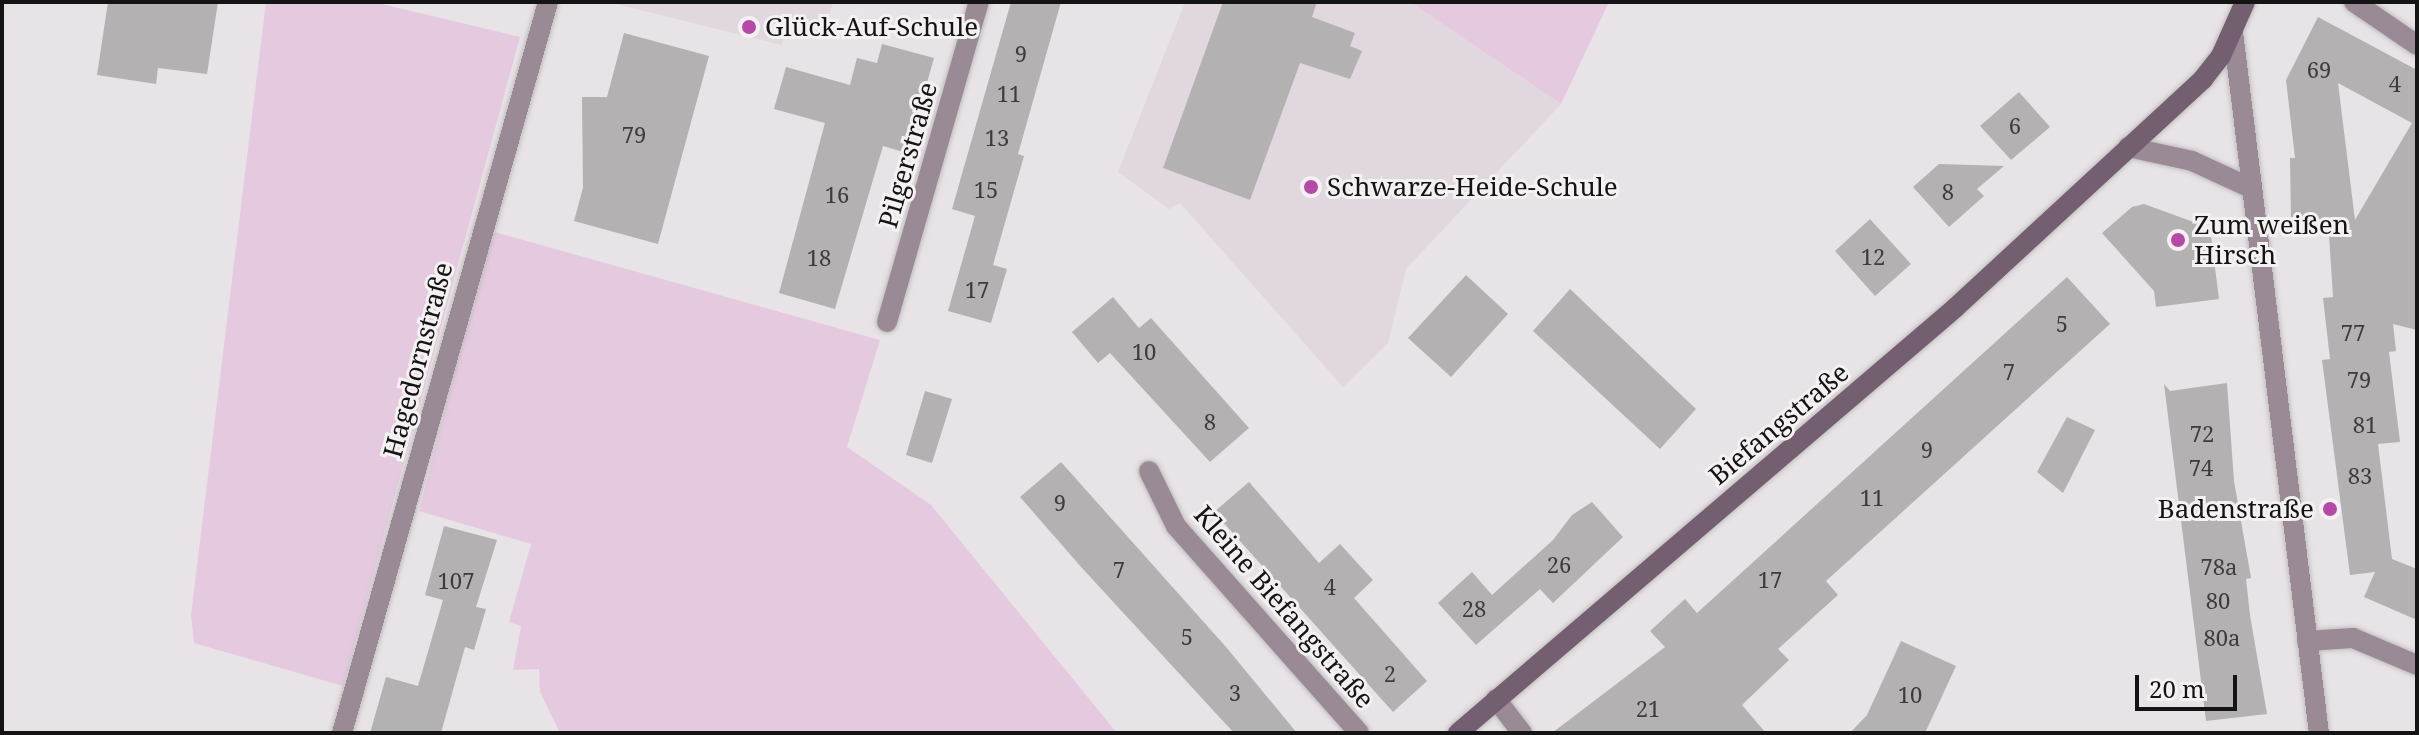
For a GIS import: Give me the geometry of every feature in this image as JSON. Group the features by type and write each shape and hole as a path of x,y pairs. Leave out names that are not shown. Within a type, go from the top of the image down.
{"main road":[{"name":"Biefangstraße","path":"1458,733 1955,308 2203,79 2233,32 2245,2"}],"street":[{"name":"Hagedornstraße","path":"342,733 548,2"},
{"name":"Pilgerstraße","path":"887,322 979,2"},
{"path":"2354,2 2417,45"},
{"path":"2233,32 2319,733"},
{"path":"2128,147 2192,161 2251,188"},
{"name":"Kleine Biefangstraße","path":"1149,471 1176,526 1359,733"},
{"path":"2307,641 2353,638 2417,665"},
{"path":"1496,699 1522,733"}],"shaded area":[{"path":"266,2 373,2 520,37 343,686 194,643 191,615"},
{"name":"Glück-Auf-Schule","path":"608,2 833,2 825,31 790,24 782,45"},
{"name":"Schwarze-Heide-Schule","path":"1185,2 1410,2 1561,104 1406,269 1388,343 1343,387 1180,203 1169,209 1118,172"},
{"path":"1410,2 1609,2 1561,104"},
{"path":"491,231 880,340 847,447 931,505 1117,733 560,733 540,692 539,669 513,670 521,626 509,622 531,544 419,511"}],"building":[{"path":"108,2 218,2 207,74 158,68 156,84 97,75"},
{"path":"1011,2 1061,2 1018,154 1024,156 993,265 1007,269 991,323 948,311 975,216 952,209"},
{"path":"1223,2 1317,2 1312,17 1355,33 1350,46 1362,51 1350,79 1300,63 1250,200 1163,168"},
{"path":"2318,17 2417,70 2417,330 2393,324 2396,351 2389,352 2400,442 2378,444 2392,559 2417,569 2417,620 2364,597 2375,572 2350,575 2322,360 2330,359 2323,298 2333,297 2328,219 2291,220 2290,158 2295,158 2286,80","holes":["2338,83 2412,123 2355,220"]},
{"path":"624,33 709,56 658,244 574,221 583,188 582,97 607,97"},
{"path":"882,44 934,58 907,153 883,146 835,309 779,293 825,123 774,109 786,67 850,85 857,58 877,63"},
{"path":"2019,92 2050,127 2011,160 1980,126"},
{"path":"1939,164 2004,166 1977,189 1984,196 1949,227 1913,187"},
{"path":"2144,204 2210,228 2219,299 2156,307 2154,291 2102,233 2132,207"},
{"path":"1870,219 1911,264 1875,296 1835,251"},
{"path":"1466,275 1508,314 1451,377 1408,338"},
{"path":"2067,277 2110,324 1826,581 1838,595 1778,649 1789,660 1742,705 1766,733 1552,733 1665,647 1650,631 1685,599 1697,613"},
{"path":"1570,289 1696,409 1660,449 1533,331"},
{"path":"1113,297 1139,328 1151,318 1249,428 1210,462 1110,353 1098,363 1072,332"},
{"path":"2227,383 2234,481 2251,578 2246,579 2250,615 2267,714 2206,721 2164,384 2170,391"},
{"path":"925,391 952,399 932,463 906,455"},
{"path":"2067,417 2095,430 2063,493 2037,472"},
{"path":"1061,462 1226,647 1297,733 1234,733 1020,497"},
{"path":"1249,482 1319,563 1340,544 1373,580 1354,598 1427,681 1393,712 1214,512"},
{"path":"1592,502 1623,537 1553,603 1540,589 1476,645 1438,603 1472,572 1492,595 1553,540 1572,515"},
{"path":"444,526 497,540 476,607 486,609 474,650 465,647 441,733 370,733 386,677 418,686 443,600 425,595"},
{"path":"1901,641 1956,666 1925,733 1850,733 1867,715"}],"place":[{"name":"Glück-Auf-Schule","path":"749,27"},
{"name":"Schwarze-Heide-Schule","path":"1311,187"},
{"name":"Zum weißen Hirsch","path":"2178,240"},
{"name":"Badenstraße","path":"2330,509"}]}
